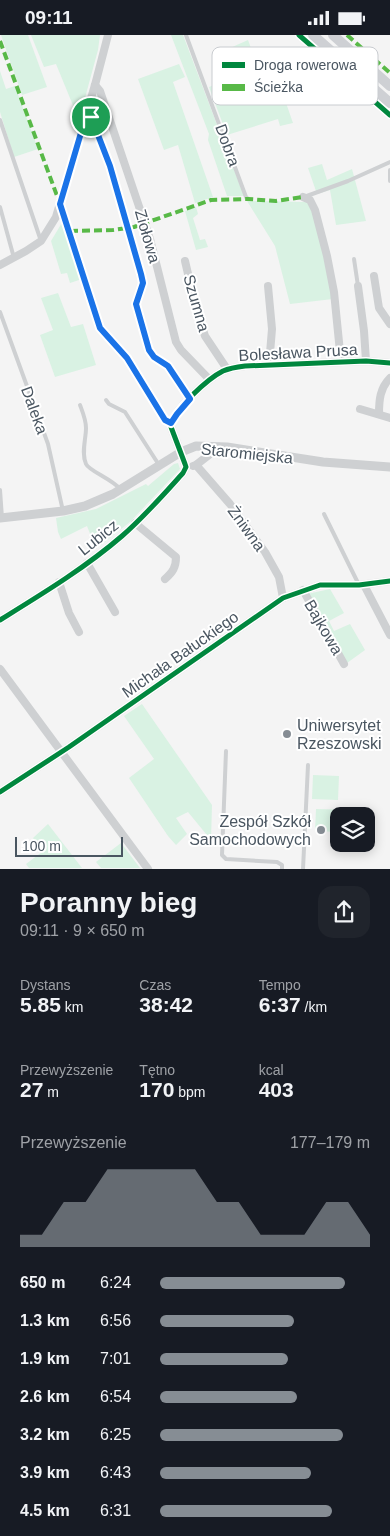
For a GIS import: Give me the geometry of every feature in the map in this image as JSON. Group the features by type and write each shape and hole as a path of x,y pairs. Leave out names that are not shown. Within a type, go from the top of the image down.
{"main road":[{"path":"313,35 326,47"},
{"path":"333,35 346,47"},
{"path":"379,76 390,86"},
{"path":"378,93 390,103"}],"street":[{"path":"0,265 41,241 51,227 60,204 108,35"},
{"name":"Ziołowa","path":"95,85 100,91 148,232 176,342 181,350 209,379"},
{"path":"303,197 310,200 315,210 327,256 334,292 341,362"},
{"path":"60,204 100,328 127,358 165,420 171,423 186,467 196,465 219,447"},
{"name":"Szumna","path":"185,261 205,336 228,369"},
{"path":"374,277 379,308 390,324"},
{"path":"268,286 272,329 269,365"},
{"path":"358,286 366,361"},
{"name":"Bolesława Prusa","path":"171,423 209,379 228,369 245,366 366,361 390,363"},
{"path":"379,414 380,395 390,378"},
{"path":"360,409 390,418"},
{"name":"Staromiejska","path":"1,518 63,511 98,501 182,452 196,446 219,447 332,463 390,467"},
{"name":"Żniwna","path":"196,465 230,504 268,557 279,577 283,598"},
{"name":"Lubicz","path":"0,620 87,563 123,535 183,473 186,467"},
{"path":"135,523 176,557 175,567 172,573 165,579"},
{"path":"87,563 115,612"},
{"name":"Michała Bałuckiego","path":"0,792 61,753 283,598 303,590 328,584 362,585 390,581"},
{"path":"59,582 79,632"},
{"path":"362,585 390,635"},
{"name":"Bajkowa","path":"303,590 344,664"},
{"path":"0,669 148,869"}],"lane":[{"name":"Dobra","path":"186,35 248,199"},
{"path":"88,109 110,166 141,274 143,283 136,304 149,350 154,357 168,366 190,399"},
{"path":"0,120 41,241"},
{"path":"303,197 348,181 390,162"},
{"path":"390,170 390,181"},
{"path":"0,207 14,258"},
{"path":"354,259 358,286"},
{"name":"Daleka","path":"0,311 48,444 63,511"},
{"path":"106,400 109,404 125,412 159,465"},
{"path":"80,405 86,427 84,449 86,464 93,471 111,479 120,489"},
{"path":"0,490 1,518"},
{"path":"324,514 362,585"},
{"path":"226,751 222,855 226,859 277,861 282,865 282,869"},
{"path":"303,869 308,765"}],"green space":[{"path":"1,35 28,35 47,87 22,95"},
{"path":"31,35 100,35 98,50 79,120 56,64 44,67"},
{"path":"171,35 183,35 244,196 227,196 208,140 209,134"},
{"path":"248,40 251,47 232,47"},
{"path":"179,64 185,77 173,82 213,197 195,203 178,145 164,150 138,79"},
{"path":"0,71 6,89 15,86 38,149 14,157 0,112"},
{"path":"216,105 287,105 293,123 280,126 278,119 227,135"},
{"path":"322,164 327,180 352,169 366,221 336,225 330,190 317,194 308,168"},
{"path":"247,201 307,202 320,235 333,299 290,304 275,246"},
{"path":"196,207 198,214 193,218 200,240 205,239 208,247 196,250 185,211"},
{"path":"63,221 82,279 70,283 67,273 61,274 51,241"},
{"path":"58,293 71,327 83,324 96,365 55,377 40,335 53,330 41,298"},
{"path":"178,463 180,469 130,522 96,549 87,526 61,539 56,518 96,509 146,484 148,486 174,464"},
{"path":"330,589 344,613 329,621 334,631 350,624 365,650 347,663 307,594"},
{"path":"142,704 212,805 211,840 188,812 176,818 187,834 176,845 129,778 154,759 124,716"},
{"path":"313,775 339,776 338,800 312,799"},
{"path":"316,809 330,809 330,832 315,831"},
{"path":"48,824 82,868 29,868 26,864 42,852 33,838"},
{"path":"121,843 140,868 101,868 96,862"}],"marked path":[{"path":"347,35 361,47"},
{"path":"0,41 60,204"},
{"path":"378,62 390,73"},
{"path":"70,231 113,230 134,227 211,200 248,199 276,201 303,197"}],"cycle path":[{"path":"299,35 313,47"},
{"path":"378,104 390,115"},
{"path":"0,620 63,580 108,548 138,521 183,473 186,467 171,427 173,420 177,412 200,388 223,371 245,366 366,361 390,363"},
{"path":"0,792 69,747 283,598 320,585 359,585 390,581"}],"place":[{"name":"Uniwersytet Rzeszowski","path":"287,734"},
{"name":"Zespół Szkół Samochodowych","path":"321,830"}],"route":[{"path":"88,109 91,117 110,166 141,274 142,290 136,304 149,350 154,357 168,366 190,399 171,423 165,420 127,358 100,328 60,204 88,109"}]}
